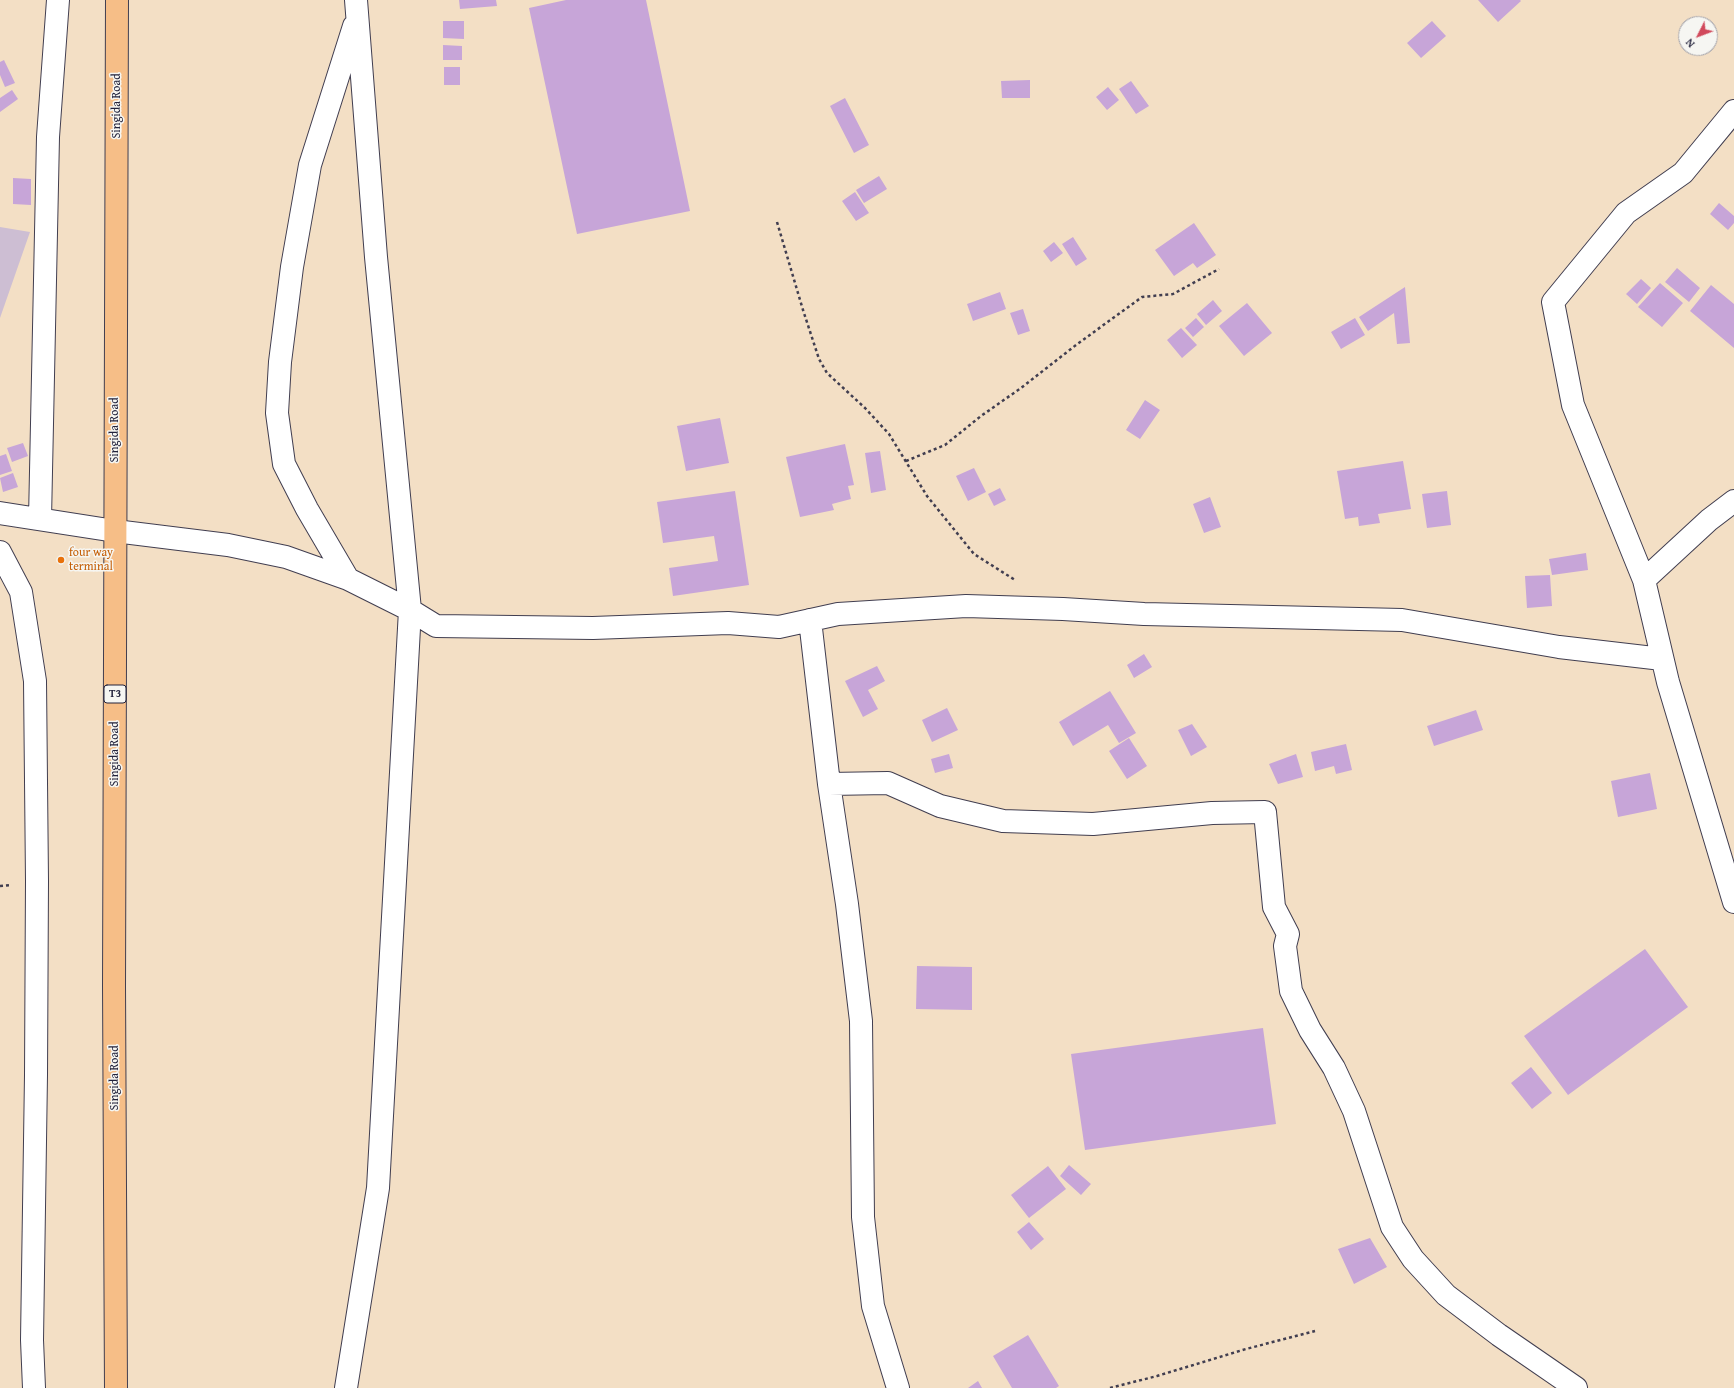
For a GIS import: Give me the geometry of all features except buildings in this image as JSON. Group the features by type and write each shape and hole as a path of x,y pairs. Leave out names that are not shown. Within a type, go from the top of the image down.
{"highway":[{"name":"Singida Road","path":"116,1388 115,531 117,0"}],"street":[{"path":"40,519 48,137 58,0"},
{"path":"348,579 307,509 284,464 277,413 280,362 292,267 310,165 357,8"},
{"path":"346,1388 378,1188 410,610 376,257 357,8"},
{"path":"1734,110 1683,173 1626,213 1553,302 1573,405 1644,580 1670,690 1734,902"},
{"path":"1644,580 1709,520 1734,501"},
{"path":"0,514 115,531 228,545 286,557 348,579 410,610 436,626 593,628 728,623 779,627 838,614 966,606 1063,609 1144,614 1402,620 1559,647 1662,659"},
{"path":"0,552 22,592 35,681 37,881 32,1340 34,1388"},
{"path":"810,620 829,784 847,904 861,1021 863,1217 874,1306 898,1388"},
{"path":"829,784 888,783 940,806 1003,821 1093,824 1212,813 1265,812 1274,907 1288,934 1285,946 1291,991 1310,1030 1334,1068 1354,1111 1392,1226 1413,1259 1446,1295 1499,1335 1576,1388"}],"path":[{"path":"777,222 803,310 819,358 827,373 865,408 889,434 927,496 974,554 1019,582"},
{"path":"906,461 944,445 1076,345 1142,298 1173,294 1218,269"},
{"path":"1110,1388 1315,1331"}],"shaded area":[{"path":"0,227 30,232 0,318"}],"place":[{"name":"four way terminal","path":"61,560"}]}
